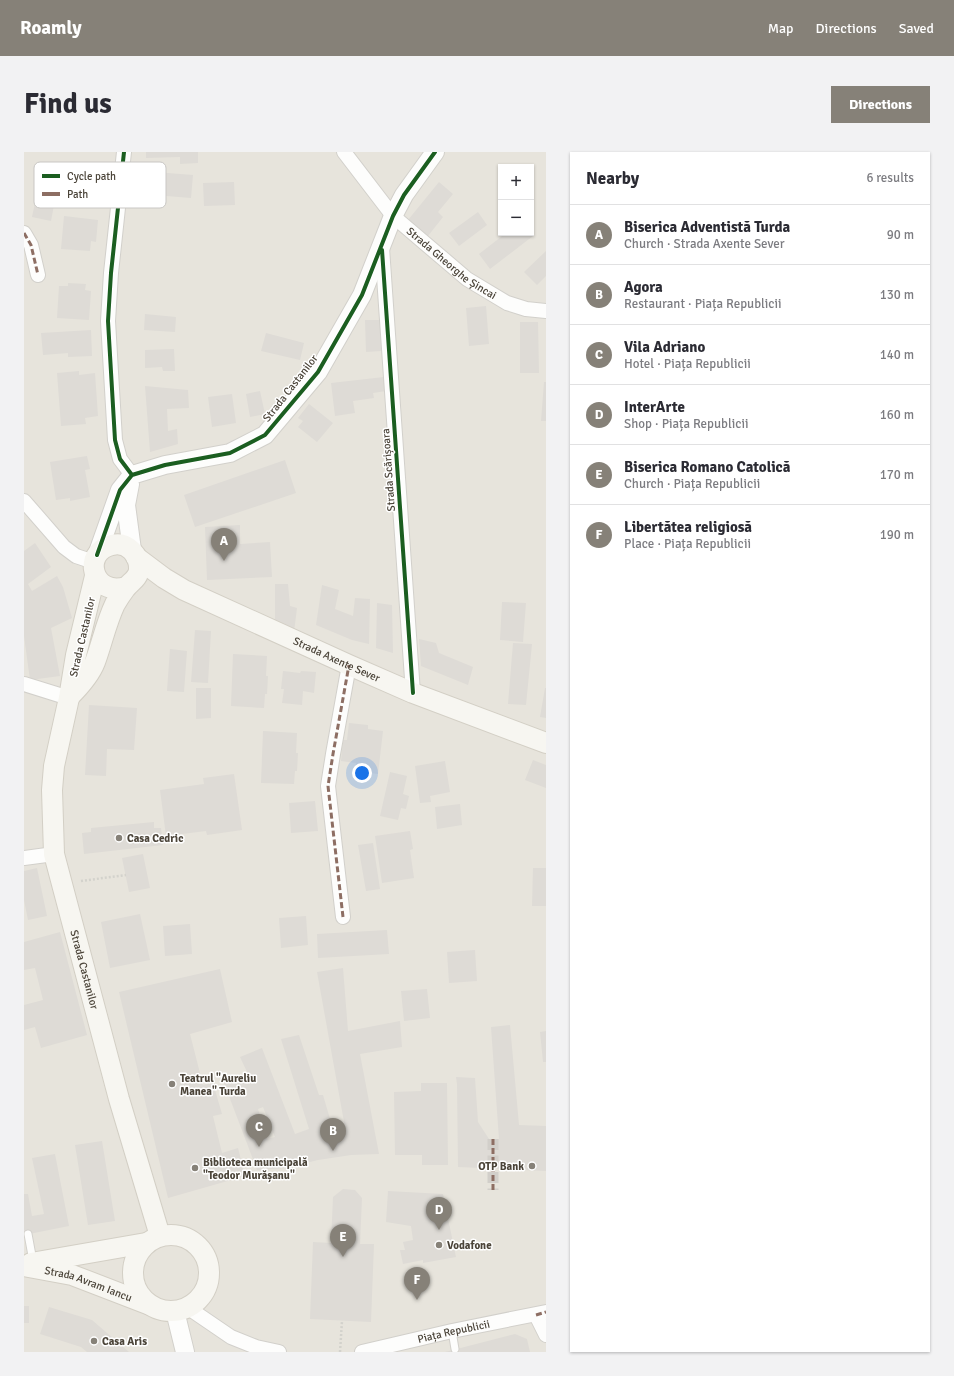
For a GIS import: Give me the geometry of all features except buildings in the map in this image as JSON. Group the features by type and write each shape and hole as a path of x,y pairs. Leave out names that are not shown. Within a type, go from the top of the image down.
{"main road":[{"path":"96,564 101,550 113,544 126,547 134,554"},
{"name":"Strada Axente Sever","path":"134,554 164,578 184,590 412,693 546,743"},
{"name":"Strada Castanilor","path":"96,564 100,582 105,587 119,590 132,583 139,571 134,554"},
{"name":"Strada Castanilor","path":"96,564 54,766 52,790 54,854 119,1099 153,1240"},
{"name":"Strada Castanilor","path":"69,698 83,683 95,663 108,622 116,603 126,587"},
{"path":"174,1234 188,1238 199,1246 206,1259 209,1273 207,1287 199,1299 181,1309 163,1310 151,1306 141,1297 135,1287 132,1274 134,1262 140,1250 153,1240 174,1234"},
{"name":"Strada Avram Iancu","path":"27,1265 153,1240"},
{"name":"Strada Avram Iancu","path":"27,1265 72,1275 151,1306"}],"street":[{"path":"123,162 124,152"},
{"name":"Strada Gheorghe Șincai","path":"344,152 393,216 467,279 507,303 526,309 546,311"},
{"name":"Strada Castanilor","path":"96,564 120,490 132,475 165,465 230,453 265,435 318,372 362,295 393,216 404,195 435,152"},
{"path":"118,208 111,273 108,321 114,440 120,459 132,475"},
{"path":"24,233 31,245 38,275"},
{"name":"Strada Scărișoara","path":"382,246 412,693"},
{"name":"Strada Castanilor","path":"132,475 126,505 134,554"},
{"path":"24,500 64,547 76,556 96,564"},
{"path":"343,917 328,786 332,754 349,665"},
{"path":"24,684 69,698"},
{"path":"24,858 54,854"},
{"path":"181,1309 185,1352"},
{"path":"181,1309 231,1337 256,1346 280,1352"},
{"path":"541,1314 546,1335"},
{"name":"Piața Republicii","path":"362,1352 391,1349 452,1331 541,1314"}],"lane":[{"path":"27,1265 28,1234"},
{"path":"452,1331 455,1349"}],"path":[{"path":"62,884 126,875"},
{"path":"340,1352 342,1321"}],"shaded area":[{"path":"24,152 546,152 546,1352 24,1352"}],"tunnel":[{"path":"493,1139 493,1190"}],"marked path":[{"path":"24,233 31,245 38,275"},
{"path":"343,917 328,786 349,665"},
{"path":"493,1139 493,1190"},
{"path":"536,1315 546,1312"}],"cycle path":[{"path":"123,162 124,152"},
{"path":"97,555 120,490 132,475 165,465 230,453 265,435 318,372 362,295 393,216 404,195 435,152"},
{"path":"118,208 111,273 108,321 115,440 120,459 132,475"},
{"path":"382,250 413,693"}],"place":[{"name":"Biserica Adventistă Turda","path":"224,561"},
{"name":"Casa Cedric","path":"119,838"},
{"name":"Teatrul \"Aureliu Manea\" Turda","path":"172,1084"},
{"name":"Vila Adriano","path":"259,1147"},
{"name":"Agora","path":"333,1151"},
{"name":"OTP Bank","path":"532,1166"},
{"name":"Biblioteca municipală \"Teodor Murășanu\"","path":"195,1168"},
{"name":"InterArte","path":"439,1230"},
{"name":"Vodafone","path":"439,1245"},
{"name":"Biserica Romano Catolică","path":"343,1257"},
{"name":"Libertătea religiosă","path":"417,1300"},
{"name":"Casa Aris","path":"94,1341"}]}
